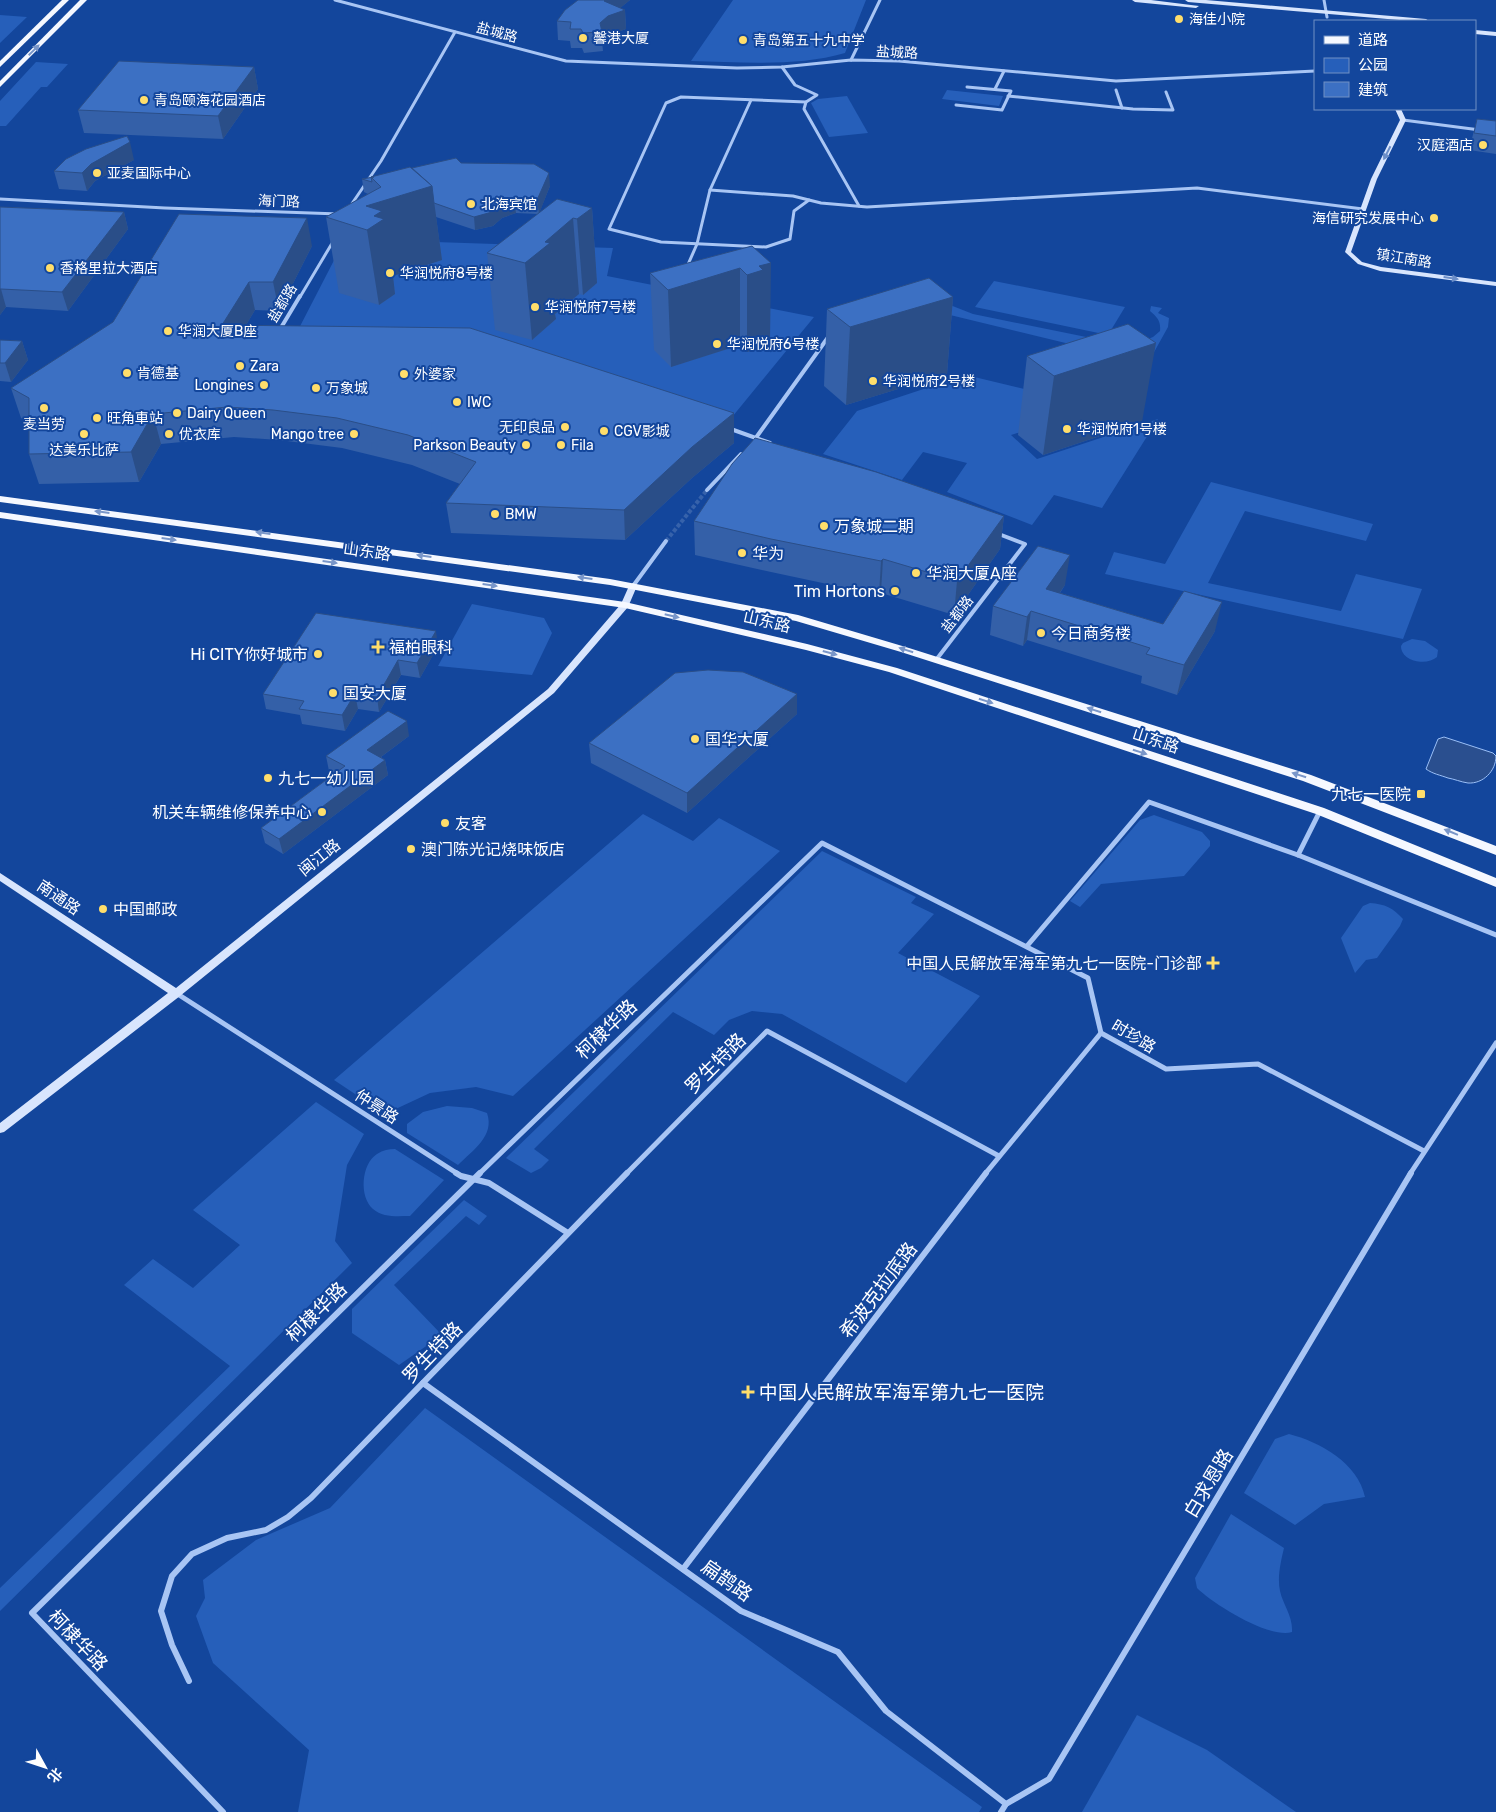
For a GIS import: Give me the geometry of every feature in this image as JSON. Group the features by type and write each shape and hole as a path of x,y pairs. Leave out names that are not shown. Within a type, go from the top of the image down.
{"main road":[{"path":"0,65 66,0"},
{"path":"0,85 84,0"},
{"name":"山东路","path":"0,499 201,525 633,586 798,618 1307,778 1496,851"},
{"name":"山东路","path":"0,515 625,605 807,647 894,670 1320,811 1496,883"}],"street":[{"name":"盐城路","path":"335,0 566,61 727,68 782,67 851,60 899,61 1116,81 1314,72"},
{"path":"851,60 880,0"},
{"path":"1135,0 1401,20"},
{"path":"1188,0 1359,20"},
{"path":"1324,0 1326,15"},
{"path":"1476,26 1496,28"},
{"name":"海门路","path":"0,199 165,208 345,214 381,161 455,32"},
{"path":"1476,32 1496,34"},
{"path":"782,67 795,85 817,95 806,102 681,97 666,103 609,229 662,242 766,247 790,238 794,211 809,200"},
{"path":"995,89 1004,71"},
{"path":"956,105 1002,110 1011,91 967,86"},
{"path":"1116,90 1122,108"},
{"path":"1008,96 1122,108 1173,110 1166,92"},
{"path":"683,274 697,244 710,190 751,100"},
{"path":"806,102 804,109 859,206"},
{"path":"1398,110 1403,120 1488,131"},
{"name":"镇江南路","path":"1403,120 1374,179 1348,252 1360,263 1380,269 1496,284"},
{"path":"710,190 793,196 809,200 859,206 1197,188 1363,209"},
{"name":"盐都路","path":"274,338 339,231"},
{"path":"751,444 829,336"},
{"path":"719,425 775,445"},
{"path":"707,490 744,451"},
{"name":"盐都路","path":"936,660 1025,544 988,530"},
{"path":"633,586 666,541"},
{"name":"闽江路","path":"0,1128 176,993 550,691 625,605 633,586"},
{"path":"1026,946 1149,802 1298,855 1496,935"},
{"path":"1298,855 1320,811"},
{"name":"时珍路","path":"822,843 1088,978 1101,1033 1166,1070 1258,1064 1424,1151"},
{"name":"柯棣华路","path":"223,1812 32,1613 474,1179 822,843"},
{"name":"南通路","path":"0,876 176,993"},
{"name":"仲景路","path":"176,993 461,1176 489,1183 568,1233"},
{"name":"罗生特路","path":"189,1681 172,1645 161,1611 172,1576 192,1554 228,1538 266,1530 288,1517 311,1498 767,1031 999,1156"},
{"name":"希波克拉底路","path":"683,1569 999,1156 1101,1033"},
{"name":"白求恩路","path":"1001,1812 1006,1804 1049,1779 1424,1151 1496,1043"},
{"name":"扁鹊路","path":"423,1383 741,1611 838,1652 886,1711 1006,1804"}],"green space":[{"name":"青岛第五十九中学","path":"733,0 866,0 845,53 788,62 691,61"},
{"path":"0,15 27,17 0,43"},
{"path":"36,62 68,64 47,87 41,87 6,126 0,126 0,101"},
{"path":"947,90 1003,96 999,106 942,99"},
{"path":"847,96 868,133 829,137 811,103 818,99"},
{"path":"345,239 613,248 607,276 814,317 728,422 295,336"},
{"path":"994,281 1125,307 1108,335 975,307"},
{"path":"950,305 973,314 1106,341 1143,341 1153,337 1160,331 1160,324 1155,315 1150,311 1151,306 1162,308 1158,313 1169,318 1168,327 1148,363 946,314"},
{"path":"966,375 1099,407 1011,435 1037,459 1158,419 1102,508 1054,495 1032,525 947,492 967,463 923,452 902,480 823,454 857,411"},
{"path":"1211,482 1373,524 1366,541 1245,511 1208,583 1341,611 1356,574 1422,589 1403,639 1105,574 1114,552 1165,564"},
{"path":"472,604 544,618 552,633 532,675 438,666"},
{"path":"1412,639 1425,641 1438,650 1437,657 1433,660 1421,662 1405,656 1401,646"},
{"path":"643,814 693,841 719,818 780,851 513,1096 476,1087 430,1093 385,1114 334,1080"},
{"path":"1154,815 1202,832 1210,841 1210,846 1184,876 1101,884 1080,907 1070,901 1140,820"},
{"path":"822,851 916,897 911,903 934,914 898,953 980,996 906,1083 782,1014 752,1011 729,1020 714,1035 673,1012 534,1149 549,1160 541,1168 531,1173 506,1158"},
{"path":"1370,903 1388,907 1403,919 1377,958 1366,960 1355,973 1341,938 1363,906"},
{"path":"316,1102 364,1134 347,1165 335,1241 352,1263 0,1611 0,1588 230,1366 124,1285 153,1259 193,1288 240,1245 193,1210"},
{"path":"447,1106 472,1108 487,1113 489,1121 488,1129 481,1142 458,1165 407,1133 407,1124 423,1112"},
{"path":"395,1149 444,1180 410,1216 381,1214 368,1204 365,1197 364,1181 368,1165 379,1153"},
{"path":"464,1200 487,1216 479,1225 466,1216 394,1285 442,1335 399,1365 352,1333 352,1309"},
{"path":"425,1408 982,1807 979,1812 298,1812 309,1750 213,1663 196,1616 205,1598 203,1580 256,1540 330,1508"},
{"path":"1289,1434 1325,1448 1346,1464 1355,1474 1365,1497 1324,1504 1295,1525 1244,1493 1275,1439"},
{"path":"1231,1514 1284,1548 1279,1586 1291,1621 1292,1632 1282,1633 1270,1630 1242,1619 1215,1603 1197,1588 1195,1578"},
{"path":"1137,1715 1207,1750 1296,1812 1082,1812"}],"shaded area":[{"path":"1444,737 1493,753 1496,756 1494,767 1488,776 1474,783 1468,783 1448,778 1426,769 1438,739"}],"building":[{"path":"578,0 605,0 625,10 608,16 600,23 602,32 583,33 581,29 570,29 571,22 557,21 565,10"},
{"path":"119,61 254,67 218,116 78,110"},
{"path":"1477,119 1496,121 1496,136 1474,133"},
{"path":"127,136 130,142 91,164 82,173 54,171 66,159 86,149"},
{"path":"456,158 461,163 534,164 549,173 537,200 514,199 500,204 492,212 474,217 434,203 432,186 412,168"},
{"path":"410,167 432,186 366,206 382,211 374,216 384,219 367,230 326,217 381,187 371,177"},
{"path":"371,177 372,182 362,179"},
{"path":"557,199 592,208 577,219 573,218 545,242 550,243 525,263 487,253"},
{"name":"香格里拉大酒店","path":"0,207 124,212 62,292 0,289"},
{"name":"万象城","path":"179,214 307,218 273,282 249,282 222,325 470,328 734,413 692,447 624,510 446,503 476,462 408,435 337,418 273,410 227,407 153,414 131,452 29,454 29,398 11,388 113,322"},
{"path":"752,246 771,263 759,266 763,270 747,275 740,268 668,290 650,273"},
{"path":"929,278 953,297 850,327 827,309"},
{"path":"1128,324 1156,343 1054,376 1027,356"},
{"path":"0,340 22,341 5,363 0,363"},
{"path":"755,438 876,472 1004,516 957,581 883,559 881,561 771,539 694,521 732,464"},
{"path":"1038,546 1070,555 1046,589 1163,624 1184,591 1222,602 1184,665 1146,654 1150,648 1031,611 1027,617 993,606"},
{"name":"国安大厦","path":"316,613 436,631 417,663 398,660 377,697 355,694 342,715 299,709 304,701 263,694"},
{"name":"国华大厦","path":"708,670 743,672 797,694 687,793 589,743 675,673"},
{"path":"388,711 407,721 367,750 385,760 279,839 261,828 345,766 326,756"}],"tunnel":[{"path":"666,541 707,490"}],"place":[{"name":"海佳小院","path":"1179,19"},
{"name":"馨港大厦","path":"583,38"},
{"name":"青岛第五十九中学","path":"743,40"},
{"name":"青岛颐海花园酒店","path":"144,100"},
{"name":"汉庭酒店","path":"1483,145"},
{"name":"亚麦国际中心","path":"97,173"},
{"name":"北海宾馆","path":"471,204"},
{"name":"海信研究发展中心","path":"1434,218"},
{"name":"香格里拉大酒店","path":"50,268"},
{"name":"华润悦府8号楼","path":"390,273"},
{"name":"华润悦府7号楼","path":"535,307"},
{"name":"华润大厦B座","path":"168,331"},
{"name":"华润悦府6号楼","path":"717,344"},
{"name":"Zara","path":"240,366"},
{"name":"肯德基","path":"127,373"},
{"name":"外婆家","path":"404,374"},
{"name":"华润悦府2号楼","path":"873,381"},
{"name":"Longines","path":"264,385"},
{"name":"万象城","path":"316,388"},
{"name":"IWC","path":"457,402"},
{"name":"麦当劳","path":"44,408"},
{"name":"Dairy Queen","path":"177,413"},
{"name":"旺角車站","path":"97,418"},
{"name":"无印良品","path":"565,427"},
{"name":"华润悦府1号楼","path":"1067,429"},
{"name":"CGV影城","path":"604,431"},
{"name":"达美乐比萨","path":"84,434"},
{"name":"优衣库","path":"169,434"},
{"name":"Mango tree","path":"354,434"},
{"name":"Parkson Beauty","path":"526,445"},
{"name":"Fila","path":"561,445"},
{"name":"BMW","path":"495,514"},
{"name":"万象城二期","path":"824,526"},
{"name":"华为","path":"742,553"},
{"name":"华润大厦A座","path":"916,573"},
{"name":"Tim Hortons","path":"895,591"},
{"name":"今日商务楼","path":"1041,633"},
{"name":"福柏眼科","path":"378,647"},
{"name":"Hi CITY你好城市","path":"318,654"},
{"name":"国安大厦","path":"333,693"},
{"name":"国华大厦","path":"695,739"},
{"name":"九七一幼儿园","path":"268,778"},
{"name":"九七一医院","path":"1421,794"},
{"name":"机关车辆维修保养中心","path":"322,812"},
{"name":"友客","path":"445,823"},
{"name":"澳门陈光记烧味饭店","path":"411,849"},
{"name":"中国邮政","path":"103,909"},
{"name":"中国人民解放军海军第九七一医院-门诊部","path":"1213,963"},
{"name":"中国人民解放军海军第九七一医院","path":"748,1392"}]}
